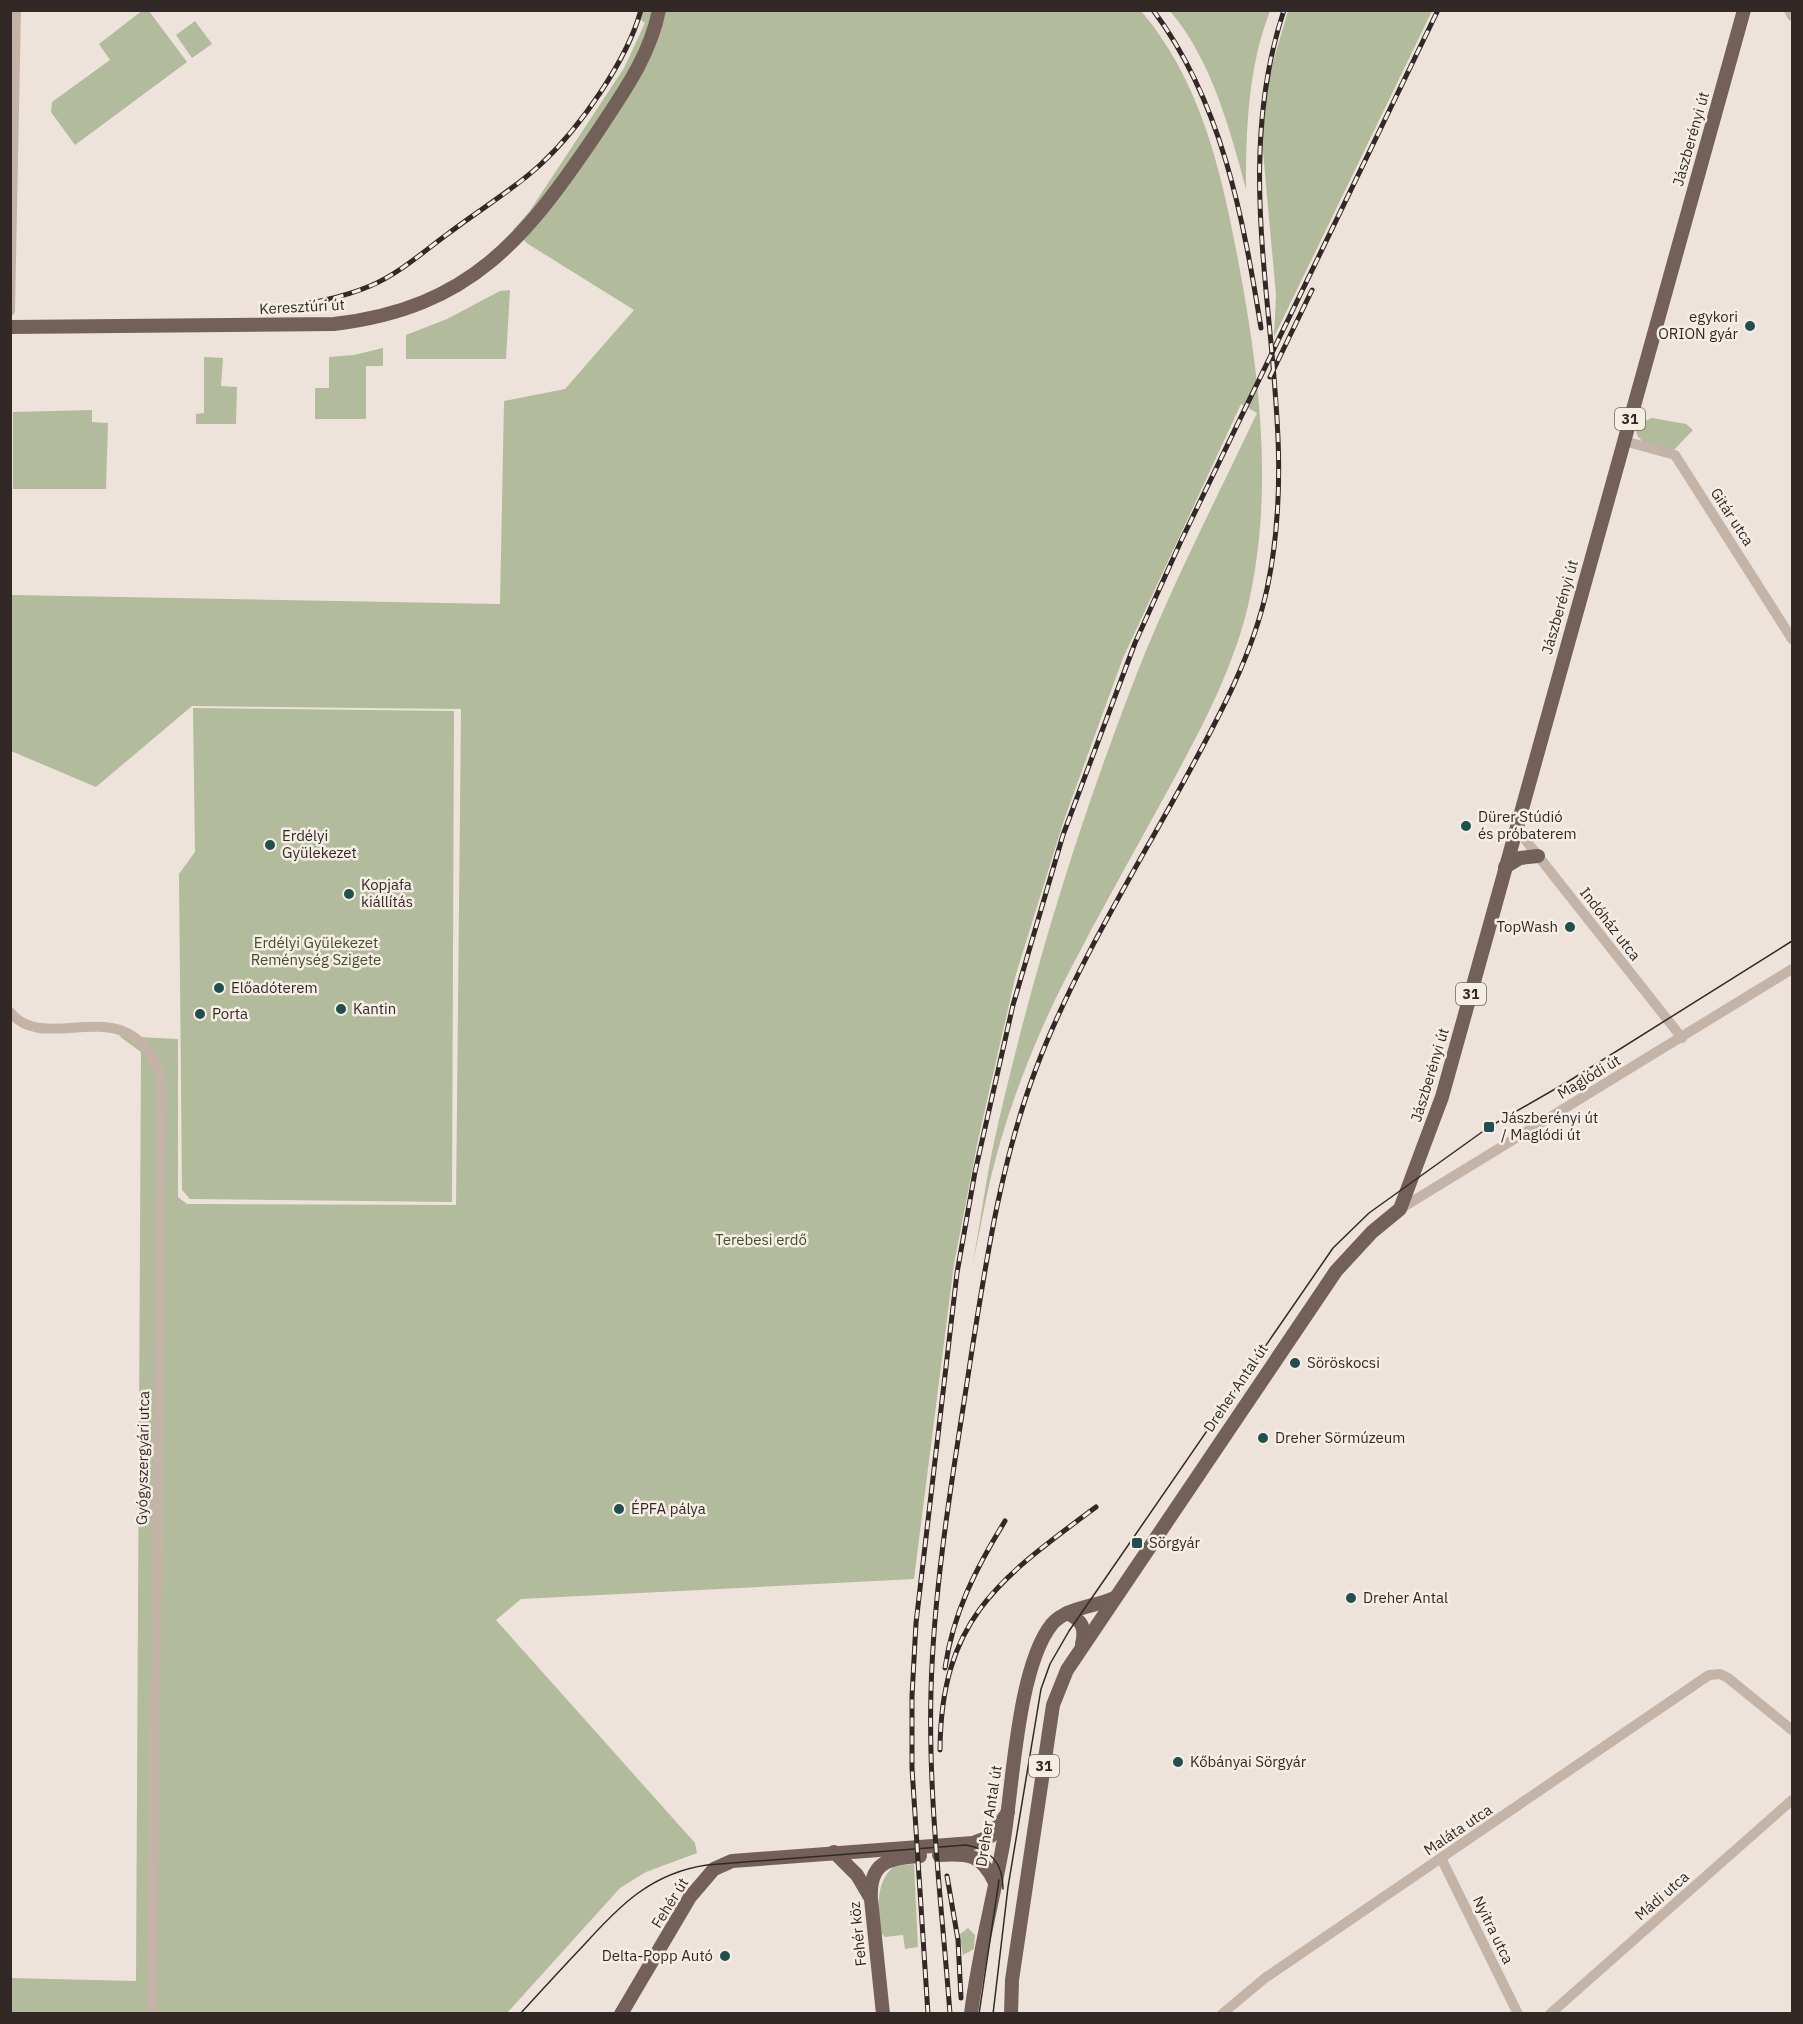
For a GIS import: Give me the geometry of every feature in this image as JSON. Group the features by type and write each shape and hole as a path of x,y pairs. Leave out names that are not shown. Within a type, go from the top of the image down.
{"main road":[{"name":"Keresztúri út","path":"10,327 334,324 394,311 438,295 471,277 498,257 542,212 628,86 649,46 659,10"},
{"name":"Jászberényi út","path":"1400,1209 1442,1097 1744,10"},
{"path":"1505,867 1520,858 1538,856"},
{"name":"Dreher Antal út","path":"1011,2013 1012,1980 1053,1705 1067,1670 1336,1271 1372,1232 1400,1209"},
{"path":"1067,1612 1098,1606 1114,1598"},
{"path":"1067,1612 1080,1619 1083,1626 1084,1634 1080,1649"},
{"name":"Dreher Antal út","path":"971,2013 1008,1812 1026,1682 1046,1633 1067,1612"},
{"name":"Fehér út","path":"623,2013 690,1897 714,1869 732,1861 973,1843 991,1836 1008,1812"},
{"path":"834,1852 857,1875 871,1899"},
{"name":"Fehér köz","path":"883,2013 871,1899 874,1877 880,1867 891,1858 955,1854 972,1856 982,1862 994,1883"}],"street":[{"path":"10,311 16,10"},
{"path":"1789,10 1792,15"},
{"name":"Gitár utca","path":"1624,441 1675,455 1792,639"},
{"name":"Indóház utca","path":"1516,828 1682,1038"},
{"name":"Maglódi út","path":"1400,1209 1792,969"},
{"name":"Gyógyszergyári utca","path":"13,1015 27,1025 100,1027 130,1034 145,1045 156,1061 162,1082 152,2013"},
{"name":"Maláta utca","path":"1222,2013 1265,1977 1442,1860 1714,1674 1728,1678 1792,1730"},
{"name":"Mádi utca","path":"1550,2013 1792,1800"},
{"name":"Nyitra utca","path":"1442,1860 1518,2013"}],"green space":[{"path":"143,10 149,11 187,62 75,145 51,112 52,102 110,60 99,44"},
{"name":"Terebesi erdő","path":"643,11 1141,11 1180,68 1194,99 1217,164 1239,265 1253,350 1261,435 1261,521 1256,563 1241,630 1224,678 1203,723 1080,951 1039,1036 1000,1143 972,1268 991,1158 1007,1085 1053,916 1089,804 1143,658 1190,552 1257,413 1241,404 1123,658 1064,820 1016,974 978,1140 954,1264 914,1579 521,1599 496,1620 695,1843 697,1853 646,1872 620,1888 507,2013 11,2014 11,1978 136,1981 141,1052 119,1036 178,1039 178,1197 187,1204 456,1205 461,709 192,706 96,787 11,751 12,595 500,604 504,401 565,389 634,310 528,244 513,230 529,212 624,68 645,23 641,20"},
{"path":"1170,11 1270,11 1257,54 1250,98 1246,189 1226,119 1208,73 1197,51"},
{"path":"1288,11 1432,11 1274,337 1276,295 1262,141 1269,76"},
{"path":"195,21 212,44 192,58 176,35"},
{"path":"510,290 506,359 406,359 406,335 447,319 500,291"},
{"path":"383,348 383,366 366,366 366,419 315,419 315,388 329,388 329,357 354,355"},
{"path":"204,357 223,358 221,386 237,387 236,424 196,424 196,414 204,413"},
{"path":"92,410 92,422 108,423 106,489 13,489 13,412"},
{"path":"1652,418 1686,424 1693,430 1672,452 1647,444 1636,432 1635,425"},
{"name":"Erdélyi Gyülekezet Reménység Szigete","path":"193,708 454,711 452,1202 190,1199 182,1190 179,874 195,852"},
{"path":"914,1864 918,1947 905,1949 903,1935 885,1937 880,1932 879,1897 883,1881 894,1866"},
{"path":"968,1928 975,1935 974,1949 963,1955 959,1935"}],"tram line":[{"path":"993,2014 1008,1887 1041,1689 1050,1664 1069,1631 1333,1248 1369,1213 1489,1127 1569,1081 1792,941"},
{"path":"520,2014 623,1905 653,1884 687,1869 707,1865 966,1845 982,1850 994,1859 1001,1872 1003,1889"},
{"path":"979,2014 999,1880"}],"railway":[{"path":"264,311 331,298 381,281 411,262 519,183 555,150 600,93 625,51 641,10"},
{"path":"1153,10 1177,46 1213,122 1237,203 1261,328"},
{"path":"950,2014 936,1853 931,1691 936,1606 946,1520 984,1278 997,1206 1014,1135 1052,1029 1108,916 1224,705 1245,659 1267,589 1277,516 1278,444 1261,228 1260,156 1266,83 1284,10"},
{"path":"928,2014 912,1768 912,1696 916,1623 957,1273 975,1172 1013,1005 1063,835 1135,643 1181,541 1438,10"},
{"path":"1270,377 1312,290"},
{"path":"940,1750 943,1705 951,1667 964,1635 982,1606 1004,1581 1031,1557 1096,1507"},
{"path":"945,1668 954,1628 967,1592 1005,1521"},
{"path":"947,1876 958,1940 961,1998"}],"place":[{"name":"egykori ORION gyár","path":"1750,326"},
{"name":"Dürer Stúdió és próbaterem","path":"1466,826"},
{"name":"Erdélyi Gyülekezet","path":"270,845"},
{"name":"Kopjafa kiállítás","path":"349,894"},
{"name":"TopWash","path":"1570,927"},
{"name":"Előadóterem","path":"219,988"},
{"name":"Kantin","path":"341,1009"},
{"name":"Porta","path":"200,1014"},
{"name":"Jászberényi út / Maglódi út","path":"1489,1127"},
{"name":"Söröskocsi","path":"1295,1363"},
{"name":"Dreher Sörmúzeum","path":"1263,1438"},
{"name":"ÉPFA pálya","path":"619,1509"},
{"name":"Sörgyár","path":"1137,1543"},
{"name":"Dreher Antal","path":"1351,1598"},
{"name":"Kőbányai Sörgyár","path":"1178,1762"},
{"name":"Delta-Popp Autó","path":"725,1956"}]}
